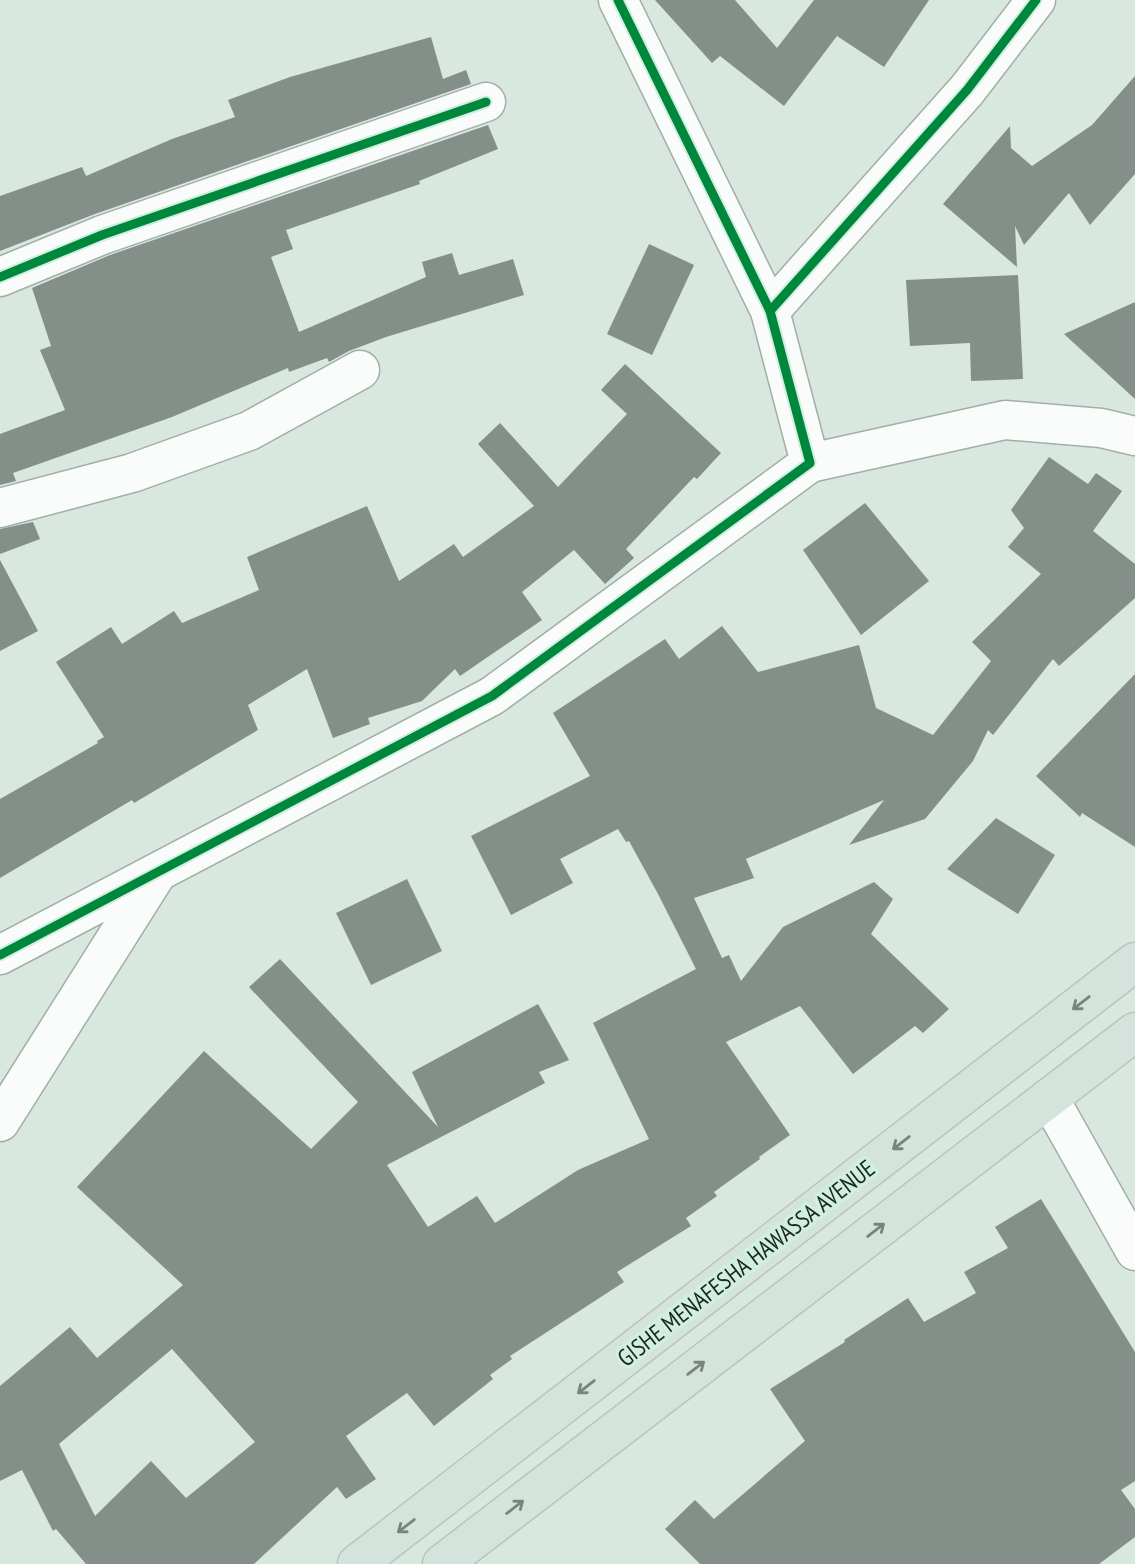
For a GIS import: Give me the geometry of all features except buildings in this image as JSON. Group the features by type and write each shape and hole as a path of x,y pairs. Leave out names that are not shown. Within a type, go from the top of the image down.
{"main road":[{"name":"GISHE MENAFESHA HAWASSA AVENUE","path":"357,1564 1135,962"},
{"path":"442,1564 474,1548 1135,1032"}],"street":[{"path":"618,0 771,311 810,463"},
{"path":"771,311 967,90 1036,0"},
{"path":"0,277 102,235 486,103"},
{"path":"0,508 132,474 249,432 360,370"},
{"path":"0,955 492,696 810,463 1005,420 1101,428 1135,436"},
{"path":"0,1122 157,874"},
{"path":"1049,1098 1135,1251"}],"cycle path":[{"path":"0,955 492,696 810,463 770,311 618,0"},
{"path":"770,311 967,90 1036,0"},
{"path":"0,277 102,235 486,102"}]}
